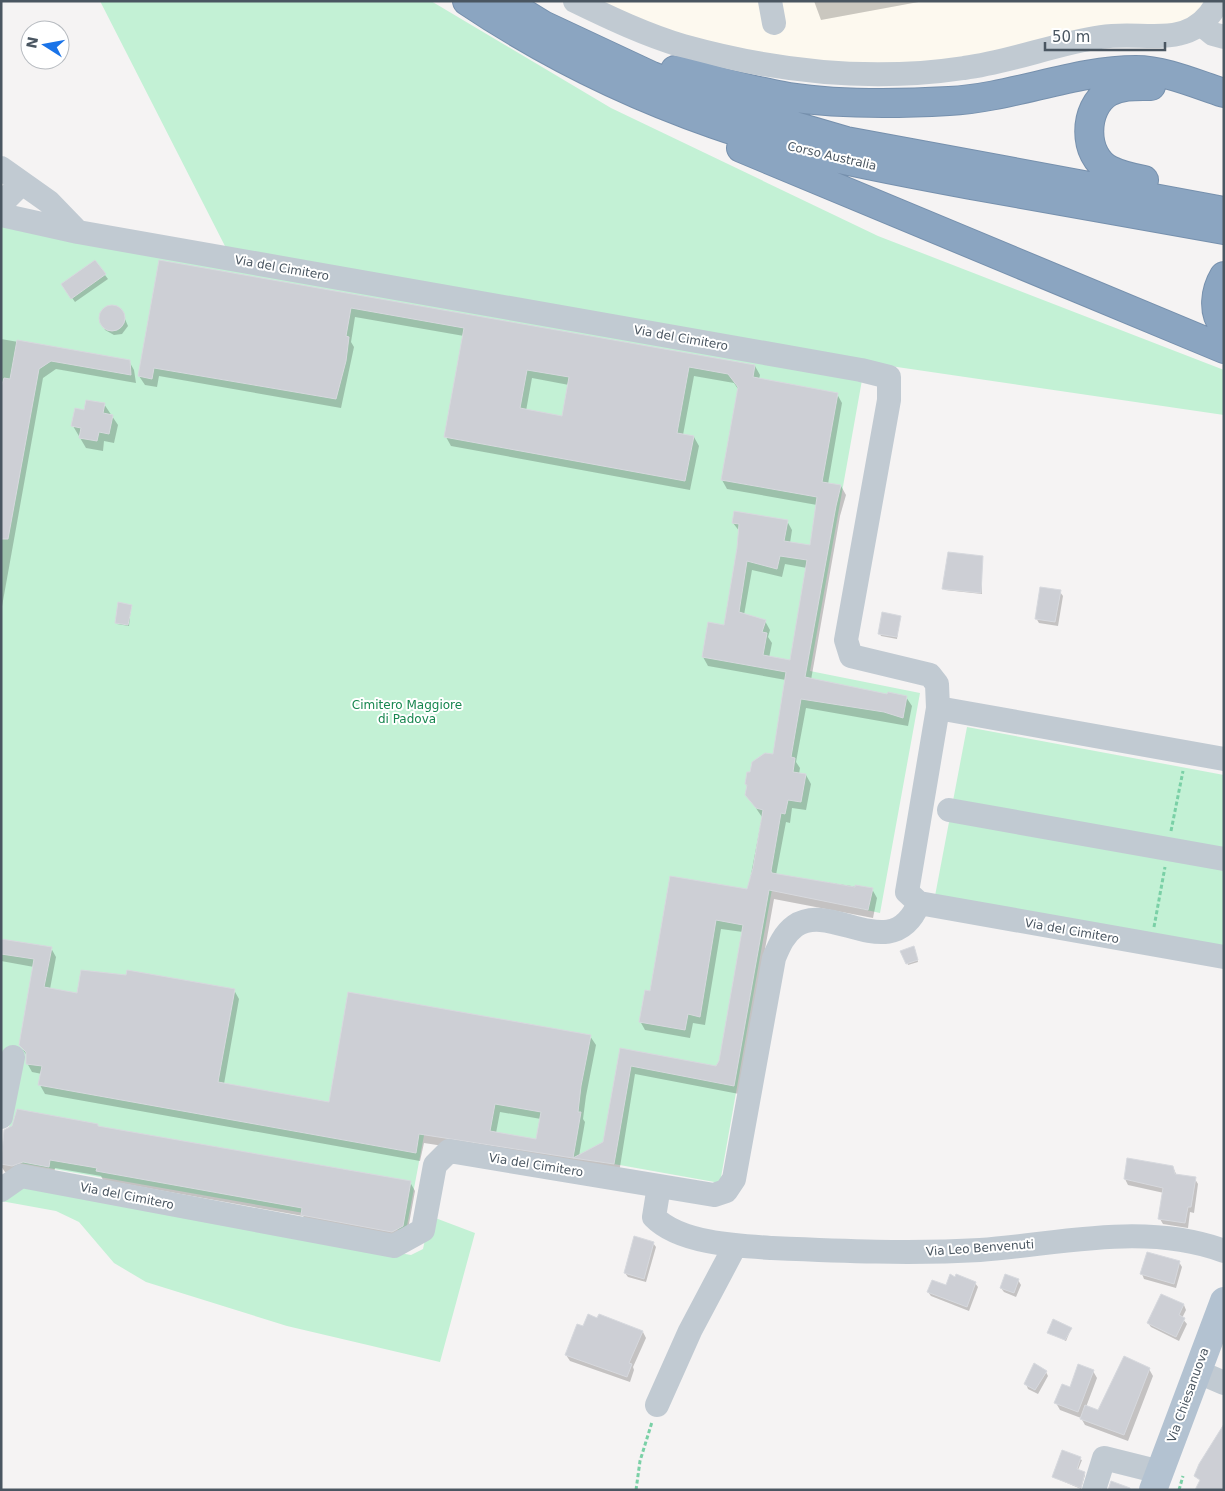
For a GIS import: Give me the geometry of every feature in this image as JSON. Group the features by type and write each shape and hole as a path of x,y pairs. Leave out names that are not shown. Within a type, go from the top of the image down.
{"highway":[{"name":"Corso Australia","path":"467,1 540,34 598,52 726,106 838,139 1224,210"},
{"name":"Corso Australia","path":"504,1 540,34 621,86 713,124 765,140 900,172 1224,230"},
{"path":"540,34 606,45 660,66 790,97 854,103 951,101 1005,93 1103,72 1136,70 1158,72 1224,93"},
{"path":"540,34 582,76 701,132 1224,349"},
{"path":"1224,108 1153,86 1136,86 1120,89 1109,92 1098,102 1092,113 1089,137 1099,160 1110,170 1136,178 1224,194"},
{"path":"1224,276 1217,289 1215,302 1224,327"}],"main road":[{"name":"Via Chiesanuova","path":"1157,1481 1196,1371 1224,1301"}],"street":[{"path":"575,1 629,26 700,50 755,63 818,71 881,74 962,69 999,62 1100,37 1185,34 1202,25 1218,1"},
{"path":"1202,25 1213,34 1224,37"},
{"path":"1,168 49,202 78,232"},
{"path":"1,204 22,183"},
{"name":"Via del Cimitero","path":"1,215 78,232 889,377 889,400 846,640 851,656 930,675 937,684 938,708 907,879 907,892 919,903 1224,958"},
{"path":"938,708 1224,759"},
{"path":"950,810 1224,859"},
{"name":"Via del Cimitero","path":"4,1182 21,1176 394,1246 423,1230 435,1165 449,1151 714,1195 726,1191 734,1179 774,958 783,938 796,926 812,920 887,933 906,925 919,903"},
{"path":"1,1117 12,1057"},
{"name":"Via Leo Benvenuti","path":"660,1186 654,1217 663,1226 690,1236 734,1246 906,1252 979,1250 1137,1236 1197,1243 1224,1250"},
{"path":"657,1405 690,1331 734,1246"},
{"path":"1196,1371 1224,1383"},
{"path":"1094,1490 1104,1458 1157,1481"}],"path":[{"path":"636,1490 640,1461 657,1405"}],"shaded area":[{"path":"586,1 1207,1 1192,22 997,57 833,71 681,41"}],"green space":[{"path":"100,1 431,1 611,108 878,236 1224,370 1224,415 897,367 227,250"},
{"name":"Cimitero Maggiore di Padova","path":"1,225 862,380 810,671 920,693 880,913 772,889 720,1183 425,1130 406,1231 3,1160 22,1056 1,1052"},
{"path":"967,727 1224,775 1224,949 935,896"},
{"path":"18,1186 411,1255 423,1249 430,1216 475,1233 440,1362 287,1326 146,1282 114,1263 79,1222 56,1211 1,1201"}],"building":[{"path":"95,260 106,274 71,299 61,284"},
{"path":"159,260 755,365 753,377 838,393 822,482 841,485 805,677 887,694 888,692 907,696 903,718 884,712 801,699 791,757 795,758 793,772 806,774 801,802 788,800 785,814 781,813 771,871 772,873 855,887 855,885 873,888 868,910 769,890 734,1086 631,1066 614,1164 573,1158 603,1142 620,1048 716,1066 719,1061 743,925 716,920 700,1017 688,1014 685,1030 639,1022 645,990 650,991 670,876 747,889 753,868 763,810 756,808 745,795 747,772 750,772 752,762 765,753 773,754 786,672 702,657 708,622 724,625 737,548 739,524 732,523 734,511 788,520 784,541 810,545 817,497 721,480 738,387 728,374 689,367 677,433 694,436 685,481 444,437 464,328 351,308 346,336 349,337 346,361 336,399 154,368 152,379 138,376","holes":["527,370 569,377 562,416 520,408","780,556 807,560 790,660 763,655 767,633 762,632 766,620 739,612 747,561 777,569"]},
{"path":"112,305 121,309 125,318 121,327 112,331 103,327 99,318 103,309"},
{"path":"17,340 130,360 131,375 51,361 39,369 8,539 1,539 1,387 4,378 10,379"},
{"path":"86,400 105,403 103,413 113,415 109,434 99,432 97,441 79,438 81,428 71,426 75,408 84,410"},
{"path":"948,552 983,556 981,593 942,589"},
{"path":"1040,587 1061,590 1055,622 1035,619"},
{"path":"118,602 132,605 128,625 115,623"},
{"path":"882,612 901,616 897,637 878,634"},
{"path":"1,939 52,947 44,987 77,993 81,970 126,975 127,970 235,989 218,1082 329,1102 348,992 591,1035 581,1086 578,1112 581,1112 573,1158 419,1134 416,1153 38,1085 42,1066 26,1064 26,1052 19,1045 34,959 1,954","holes":["495,1104 541,1112 536,1139 490,1131"]},
{"path":"914,946 918,960 906,964 900,951"},
{"path":"17,1109 98,1124 98,1126 411,1181 403,1226 392,1232 301,1215 302,1208 96,1171 97,1168 50,1160 49,1167 23,1162 12,1166 1,1164 4,1130 12,1126"},
{"path":"1127,1158 1173,1166 1175,1174 1196,1177 1191,1207 1188,1207 1185,1223 1158,1219 1163,1188 1124,1179"},
{"path":"634,1236 654,1242 644,1279 624,1273"},
{"path":"1147,1252 1180,1261 1174,1284 1140,1274"},
{"path":"950,1274 955,1277 956,1274 976,1282 967,1307 927,1292 932,1280 946,1285"},
{"path":"1005,1274 1019,1279 1014,1293 1000,1288"},
{"path":"1161,1294 1184,1304 1179,1315 1185,1318 1176,1337 1147,1323"},
{"path":"588,1314 597,1318 599,1314 643,1331 629,1363 632,1364 627,1377 565,1355 577,1324 583,1326"},
{"path":"1053,1319 1072,1328 1065,1340 1047,1333"},
{"path":"1124,1356 1150,1368 1124,1435 1080,1419 1085,1405 1098,1410"},
{"path":"1034,1363 1047,1371 1035,1390 1024,1384"},
{"path":"1078,1364 1094,1370 1078,1412 1054,1403 1062,1384 1070,1387"},
{"path":"1224,1424 1224,1490 1195,1490 1200,1480 1194,1476 1199,1464"},
{"path":"1062,1450 1081,1457 1077,1469 1085,1472 1081,1488 1052,1477"},
{"path":"1111,1481 1130,1488 1130,1490 1108,1490"}]}
